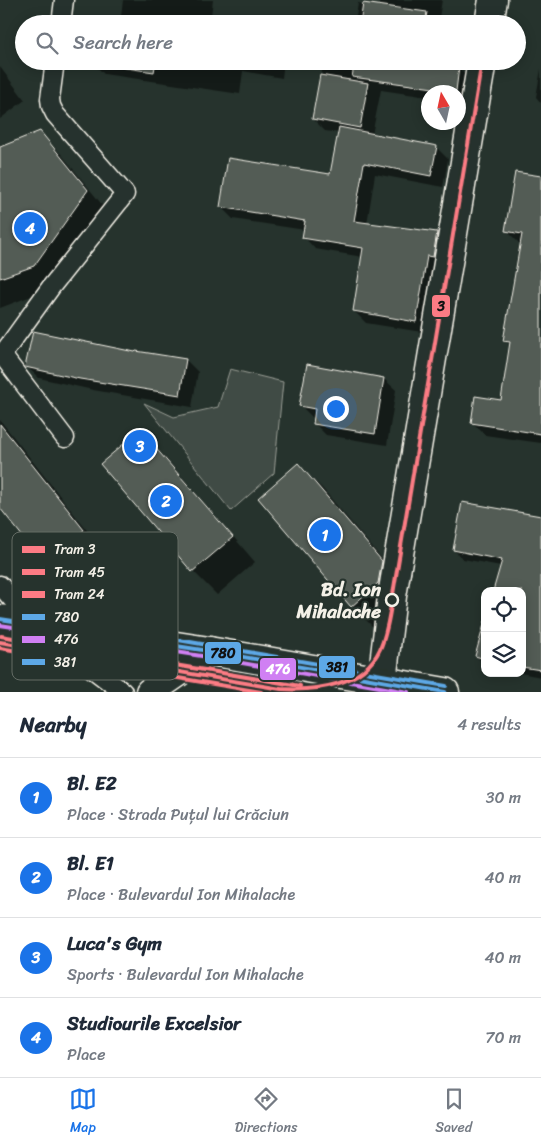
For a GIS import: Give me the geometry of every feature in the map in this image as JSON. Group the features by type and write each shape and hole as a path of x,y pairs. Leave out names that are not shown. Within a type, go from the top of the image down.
{"street":[{"path":"490,15 493,0"},
{"path":"382,681 392,596 480,70"},
{"path":"178,646 445,692"},
{"path":"178,673 209,651"},
{"path":"150,692 167,680"}],"lane":[{"path":"62,15 64,0"},
{"path":"54,70 50,99 55,114 125,194 50,287 2,355 65,438"},
{"path":"0,585 12,599"},
{"path":"107,680 123,692"}],"shaded area":[{"path":"230,369 283,382 274,473 231,511 144,403 174,417 218,407"}],"building":[{"path":"363,3 427,12 426,15 361,15"},
{"path":"353,70 459,70 457,85 421,86 352,77"},
{"path":"320,75 368,83 360,128 312,119"},
{"path":"339,127 437,146 431,176 364,163 354,221 437,232 433,257 427,256 416,322 353,311 363,248 302,238 305,221 220,207 228,158 330,174"},
{"path":"40,131 88,190 34,266 0,278 0,147"},
{"path":"515,172 541,176 541,434 471,423 475,396 501,400 510,342 503,341 522,234 505,231"},
{"path":"33,331 135,352 186,359 180,395 80,379 25,367"},
{"path":"307,364 384,378 375,434 313,424 315,409 299,406"},
{"path":"0,424 84,530 81,532 19,532 0,508"},
{"path":"140,430 233,537 192,572 178,556 178,532 158,532 100,464"},
{"path":"298,463 382,561 378,583 351,607 258,498"},
{"path":"462,502 541,516 541,670 526,668 526,587 494,587 502,560 453,550"},
{"path":"481,635 481,658 475,656"}],"tram line":[{"name":"3","path":"178,672 281,689 309,689 337,684 350,678 362,671 380,649 389,619 480,70"},
{"name":"24","path":"1,636 12,638"},
{"name":"3","path":"0,642 12,644"},
{"name":"45","path":"0,648 12,650"},
{"name":"24","path":"178,666 300,686"},
{"name":"45","path":"178,678 261,692"}],"transit line":[{"name":"780","path":"0,619 12,621"},
{"name":"476","path":"0,625 12,627"},
{"name":"381","path":"178,640 446,686"},
{"name":"780","path":"178,646 445,692"},
{"name":"476","path":"178,652 408,692"}],"place":[{"name":"Studiourile Excelsior","path":"30,228"},
{"name":"Luca's Gym","path":"140,446"},
{"name":"Bl. E1","path":"166,501"},
{"name":"Bl. E2","path":"325,535"},
{"name":"Bd. Ion Mihalache","path":"392,600"}]}
